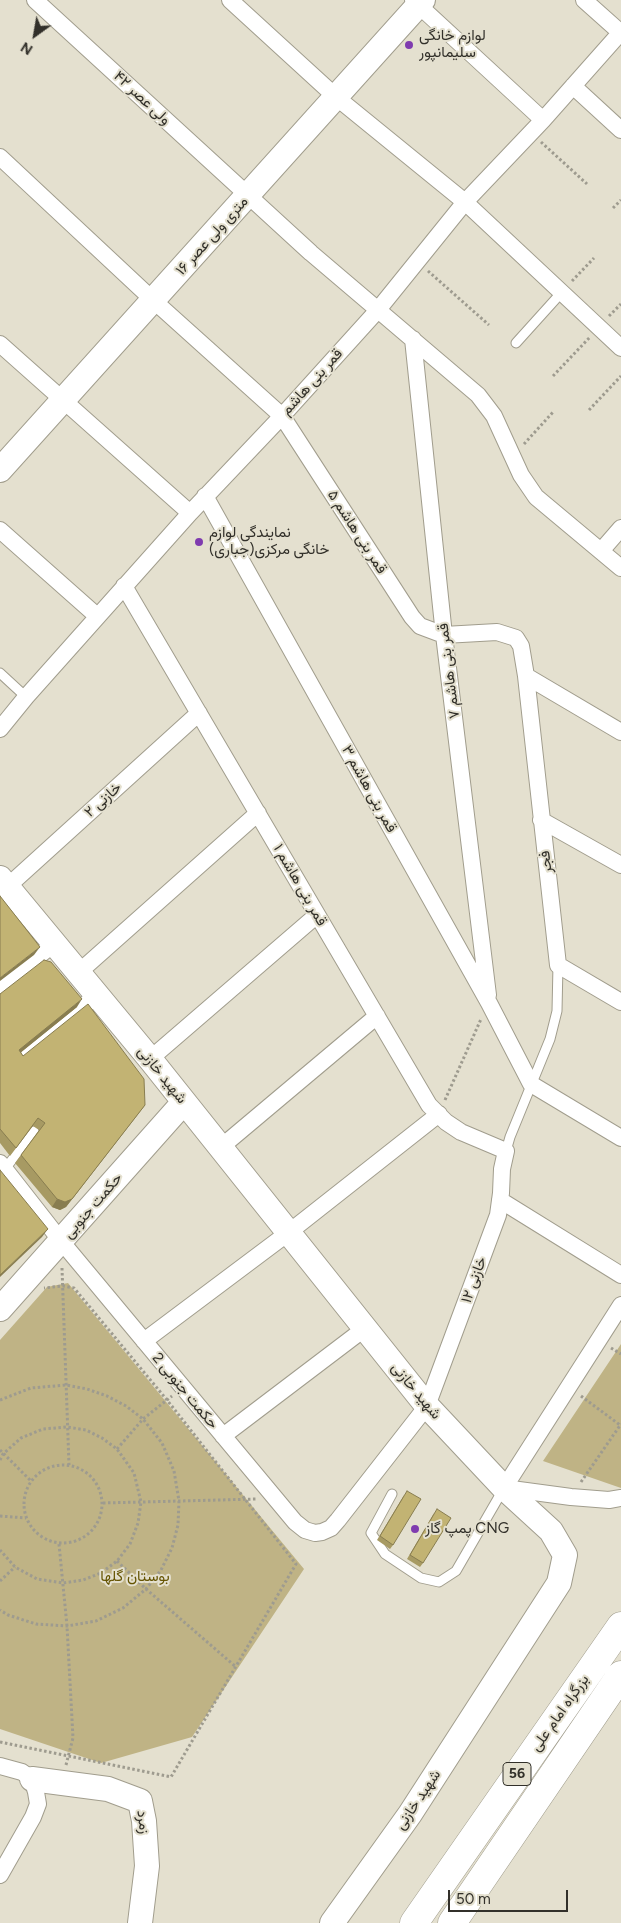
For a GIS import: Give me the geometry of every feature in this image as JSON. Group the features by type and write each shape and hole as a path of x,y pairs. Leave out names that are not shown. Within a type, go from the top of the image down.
{"highway":[{"name":"بزرگراه امام علی","path":"414,1923 621,1626"},
{"name":"بزرگراه امام علی","path":"452,1923 621,1675"}],"street":[{"name":"ولی عصر ۴۲","path":"35,0 248,196 377,311 478,395 494,416 512,458 536,497 621,568"},
{"path":"230,0 336,97 465,202 621,348"},
{"path":"584,0 619,38"},
{"name":"۱۶ متری ولی عصر","path":"0,470 248,196 418,2"},
{"path":"418,2 542,120"},
{"name":"قمر بنی هاشم","path":"0,729 97,616 205,496 282,416 377,311 465,202 619,38"},
{"path":"573,86 621,130"},
{"name":"قمر بنی هاشم ۵","path":"0,157 153,300 282,416 412,617 420,626 444,635"},
{"name":"قمر بنی هاشم ۷","path":"413,339 444,635 489,1003"},
{"path":"0,344 190,513"},
{"name":"قمر بنی هاشم ۳","path":"205,496 489,1003 531,1084"},
{"path":"601,551 621,528"},
{"path":"0,530 97,616"},
{"name":"قمر بنی هاشم ۱","path":"124,586 429,1105 461,1132 506,1151"},
{"name":"فجر","path":"444,635 497,632 516,638 521,646 526,676 558,965"},
{"path":"526,676 621,732"},
{"name":"خازنی ۲","path":"4,883 199,713"},
{"path":"78,973 258,813"},
{"path":"541,820 621,865"},
{"name":"شهید خازنی","path":"4,883 150,1059 364,1330 427,1406 504,1488 552,1531 565,1555 559,1583 410,1814 332,1923"},
{"path":"150,1059 317,914"},
{"path":"0,986 54,944"},
{"path":"558,965 621,1002"},
{"path":"18,1059 97,995"},
{"path":"220,1148 377,1016"},
{"path":"531,1084 621,1138"},
{"name":"حکمت جنوبی","path":"0,1309 62,1242 184,1102"},
{"path":"144,1341 288,1233 438,1114"},
{"name":"خازنی ۱۲","path":"315,1533 331,1528 427,1406 498,1216 502,1169 506,1151"},
{"name":"حکمت جنوبی 2","path":"2,1166 62,1242 275,1499 295,1522 305,1530 315,1533"},
{"path":"500,1200 621,1275"},
{"path":"621,1305 504,1488 571,1497 609,1500 621,1498"},
{"path":"223,1436 364,1330"},
{"path":"0,1766 22,1772 32,1780 38,1804 33,1818 0,1875"},
{"name":"زمرد","path":"32,1780 108,1789 140,1801 144,1821 147,1866 140,1923"}],"lane":[{"path":"516,343 562,292"},
{"path":"0,673 26,697"},
{"name":"فجر","path":"506,1151 550,1039 557,1011 558,965"},
{"path":"2,1166 34,1131"},
{"path":"392,1494 371,1533 384,1554 420,1578 440,1582 456,1571 504,1488"}],"path":[{"path":"531,132 587,184"},
{"path":"613,208 621,200"},
{"path":"562,292 594,258"},
{"path":"417,261 489,325"},
{"path":"589,410 621,376"},
{"path":"512,458 554,411"},
{"path":"438,1114 489,1003"},
{"path":"62,1242 69,1465"},
{"path":"0,1742 172,1777 296,1564 167,1400 74,1288 63,1286 40,1289"},
{"path":"0,1400 31,1388 66,1385 87,1388 126,1406 142,1419 162,1443 174,1471 179,1501 178,1525 172,1548 161,1570 146,1589 123,1608 96,1620 67,1626 36,1624 8,1615 0,1610"},
{"path":"117,1449 142,1419 182,1387"},
{"path":"568,1388 621,1425 571,1497"},
{"path":"0,1460 2,1452 21,1438 44,1429 67,1427 86,1430 102,1438 117,1449 134,1473 140,1502 138,1524 130,1544 117,1561 101,1573 83,1580 63,1583 37,1578 15,1566 0,1550"},
{"path":"2,1452 31,1481"},
{"path":"69,1465 86,1472 98,1485 103,1503 97,1525 81,1540 59,1544 38,1536 26,1518 23,1499 31,1481 41,1471 54,1466 69,1465"},
{"path":"103,1503 275,1499"},
{"path":"0,1516 26,1518"},
{"path":"32,1780 66,1765 73,1738 67,1626 59,1544"},
{"path":"117,1561 146,1589 236,1667"},
{"path":"0,1581 15,1566"}],"green space":[{"name":"بوستان گلها","path":"68,1283 304,1569 192,1737 101,1763 0,1729 0,1340 47,1287"},
{"path":"621,1344 621,1488 543,1461"}],"building":[{"path":"0,896 40,947 0,978"},
{"path":"44,960 51,962 82,999 19,1050 23,1056 88,1004 144,1079 145,1105 72,1199 65,1202 57,1199 21,1155 45,1123 38,1118 16,1148 0,1129 0,994"},
{"path":"0,1170 48,1229 0,1275"},
{"path":"407,1491 421,1499 393,1545 380,1536"},
{"path":"437,1509 451,1518 423,1563 410,1555"}],"place":[{"name":"لوازم خانگی سلیمانپور","path":"409,45"},
{"name":"نمایندگی لوازم خانگی مرکزی(جباری)","path":"199,542"},
{"name":"پمپ گاز CNG","path":"415,1529"}]}
